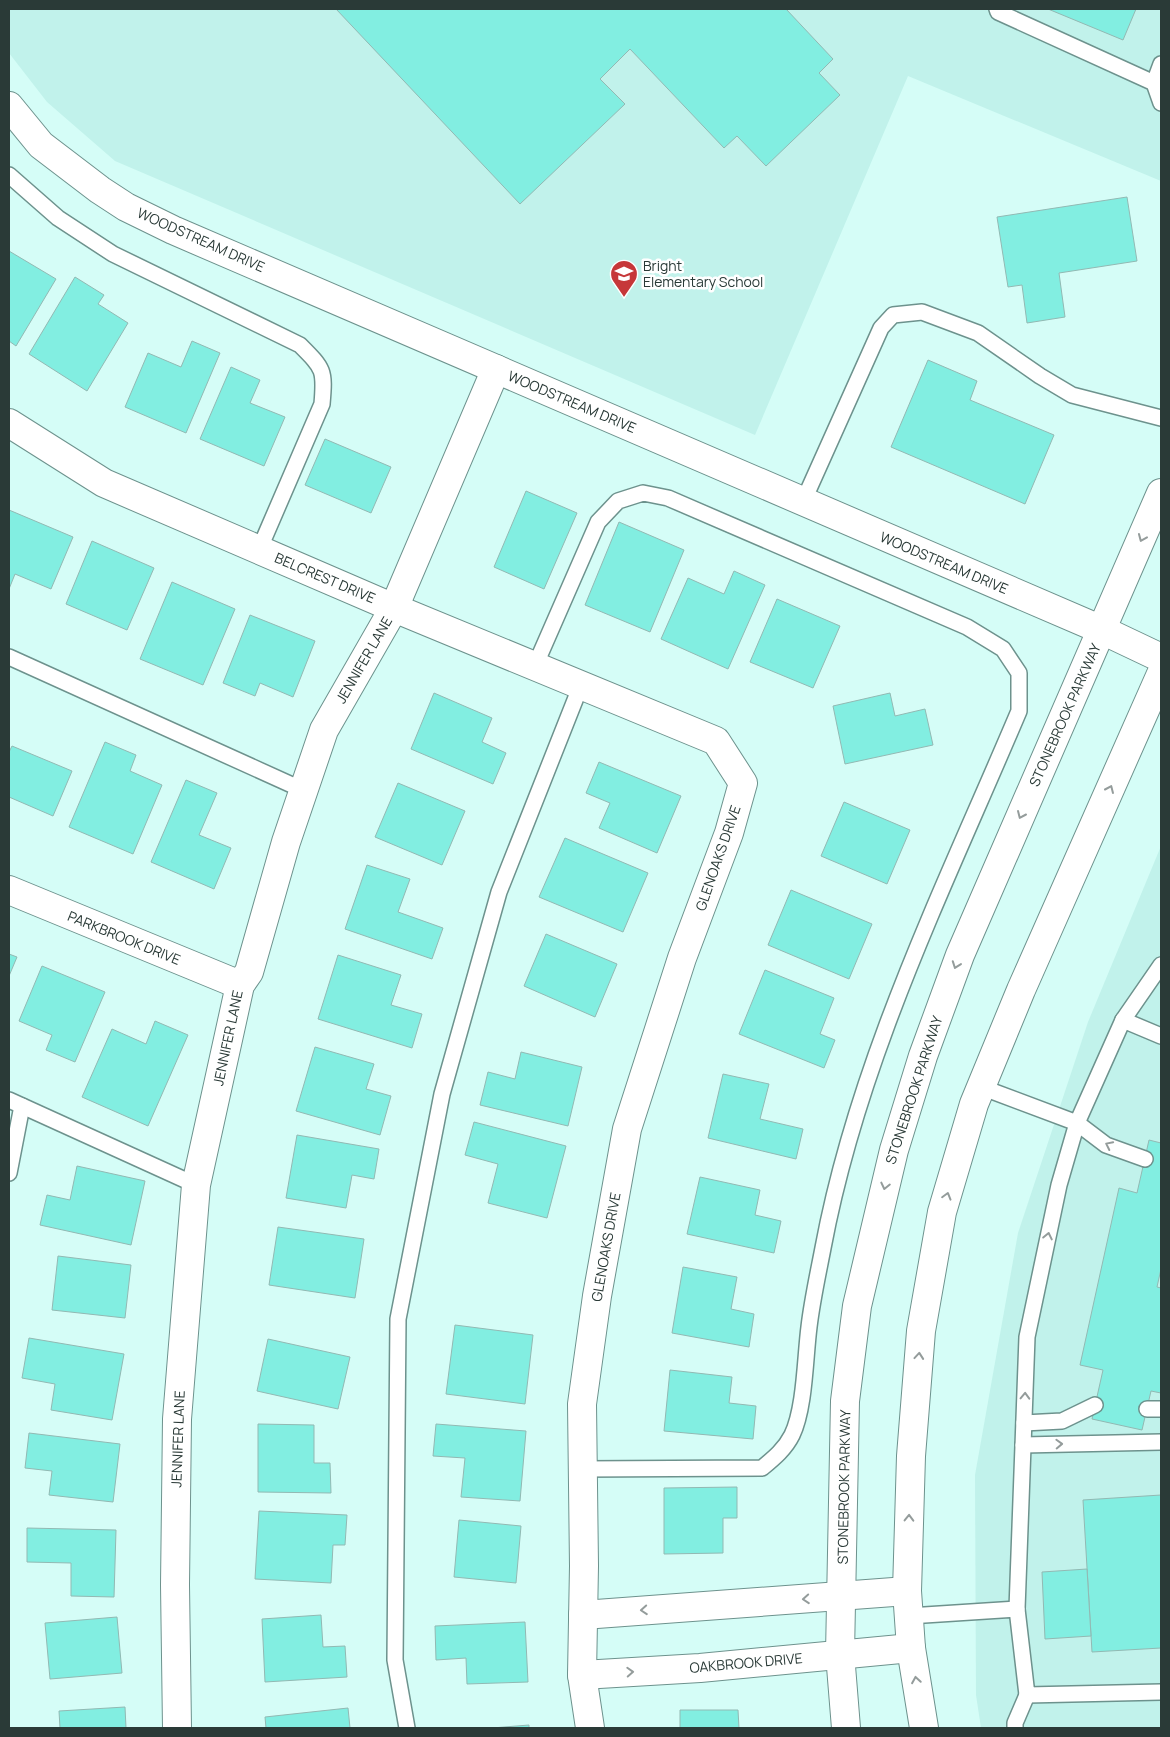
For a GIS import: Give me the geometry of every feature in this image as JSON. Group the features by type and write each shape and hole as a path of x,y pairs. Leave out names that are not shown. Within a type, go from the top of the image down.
{"street":[{"name":"WOODSTREAM DRIVE","path":"9,106 41,145 126,207 173,230 1102,630 1161,658"},
{"name":"JENNIFER LANE","path":"177,1728 175,1584 177,1419 196,1185 240,985 249,972 324,730 394,608 496,370"},
{"name":"BELCREST DRIVE","path":"9,423 104,483 394,608 716,741 743,783"},
{"name":"STONEBROOK PARKWAY","path":"846,1728 840,1654 845,1401 856,1306 894,1150 923,1056 960,956 1161,494"},
{"path":"924,1728 911,1648 908,1604 911,1456 921,1331 942,1212 974,1104 1020,990 1161,674"},
{"name":"GLENOAKS DRIVE","path":"590,1728 582,1675 582,1404 597,1296 627,1129 682,958 729,833 743,783"},
{"name":"PARKBROOK DRIVE","path":"9,890 240,985"},
{"path":"583,1615 842,1596 908,1604"},
{"name":"OAKBROOK DRIVE","path":"582,1675 700,1668 911,1648"}],"lane":[{"path":"996,9 998,12 1154,83"},
{"path":"1161,64 1154,83 1161,103"},
{"path":"9,175 58,218 113,254 300,345 321,365 324,380 322,404 259,550"},
{"path":"803,502 881,328 893,315 922,312 978,333 1040,376 1072,395 1161,418"},
{"path":"535,666 598,522 618,501 643,493 668,498 967,627 1003,649 1019,673 1019,711 873,1061 844,1160 825,1241 809,1326 801,1400 792,1434 780,1453 762,1468 583,1469"},
{"path":"9,657 304,790"},
{"path":"407,1728 395,1660 398,1319 442,1094 498,892 581,685"},
{"path":"1015,1728 1015,1722 1027,1695 1017,1609 1027,1337 1059,1185 1077,1123 1123,1020 1161,965"},
{"path":"1123,1020 1161,1036"},
{"path":"981,1087 1077,1123 1106,1144 1145,1159"},
{"path":"9,1173 16,1103 196,1185"},
{"path":"1024,1423 1062,1420 1095,1405"},
{"path":"1023,1445 1161,1442"},
{"path":"908,1604 1017,1609"},
{"path":"1027,1695 1161,1692"}],"shaded area":[{"name":"Bright Elementary School","path":"9,9 1161,9 1161,181 908,76 755,435 115,161 47,102 9,53"},
{"path":"1161,846 1161,1728 981,1728 976,1695 975,1475 1018,1233 1088,1022"}],"building":[{"path":"336,9 786,9 833,59 819,73 840,95 766,166 737,136 724,148 630,49 600,79 625,104 520,204"},
{"path":"1048,9 1136,9 1123,40"},
{"path":"1127,197 1137,261 1059,273 1065,317 1027,323 1022,285 1008,287 997,217"},
{"path":"9,251 56,279 16,346 9,341"},
{"path":"75,277 104,295 98,304 128,323 87,391 29,354"},
{"path":"192,341 220,353 186,433 125,407 148,353 181,367"},
{"path":"928,360 977,381 970,400 1054,435 1025,504 891,447"},
{"path":"231,367 260,380 250,403 285,417 264,466 200,439"},
{"path":"325,439 391,467 371,513 305,485"},
{"path":"526,491 577,513 544,589 494,567"},
{"path":"9,510 73,537 51,589 15,574 9,589"},
{"path":"619,522 684,550 650,632 585,605"},
{"path":"92,541 154,568 127,630 66,604"},
{"path":"734,571 765,585 728,669 661,639 688,578 724,594"},
{"path":"172,582 235,609 203,685 140,659"},
{"path":"777,599 840,626 813,688 750,662"},
{"path":"250,615 315,641 293,697 260,683 255,696 223,683"},
{"path":"434,693 492,718 482,742 506,753 493,784 411,749"},
{"path":"890,693 895,716 925,709 933,745 845,764 833,706"},
{"path":"105,742 136,755 130,771 162,785 133,854 69,827"},
{"path":"12,746 72,771 53,816 9,797 9,752"},
{"path":"599,762 681,796 657,853 599,828 610,803 586,793"},
{"path":"186,780 217,793 199,835 231,848 214,889 151,862"},
{"path":"398,783 465,811 442,865 375,837"},
{"path":"844,802 910,830 887,884 821,856"},
{"path":"565,838 648,873 623,932 539,897"},
{"path":"367,865 410,879 398,912 443,928 432,959 345,929"},
{"path":"791,890 872,924 849,979 768,945"},
{"path":"546,934 617,964 595,1017 524,986"},
{"path":"9,954 17,957 9,976"},
{"path":"338,955 401,975 391,1005 422,1014 412,1048 318,1019"},
{"path":"42,966 105,992 75,1062 46,1050 52,1035 19,1021"},
{"path":"765,970 834,998 820,1034 835,1040 824,1068 739,1034"},
{"path":"155,1021 188,1035 148,1126 82,1097 112,1029 146,1044"},
{"path":"315,1047 374,1064 366,1089 391,1096 380,1135 296,1111"},
{"path":"521,1052 582,1067 568,1126 480,1105 488,1072 515,1079"},
{"path":"723,1074 769,1084 760,1119 803,1129 796,1159 708,1138"},
{"path":"474,1122 566,1146 547,1218 488,1203 498,1164 465,1155"},
{"path":"297,1135 379,1149 374,1179 352,1175 346,1208 286,1198"},
{"path":"1149,1140 1161,1143 1161,1269 1157,1287 1161,1288 1161,1393 1151,1391 1142,1430 1092,1419 1103,1370 1080,1365 1119,1188 1137,1193"},
{"path":"77,1166 145,1181 131,1245 40,1225 47,1195 70,1200"},
{"path":"700,1177 760,1190 755,1215 781,1221 774,1253 687,1234"},
{"path":"278,1227 364,1239 355,1298 269,1285"},
{"path":"58,1256 131,1265 125,1318 52,1310"},
{"path":"683,1267 737,1277 731,1309 754,1314 749,1347 672,1333"},
{"path":"455,1325 533,1335 525,1404 446,1394"},
{"path":"29,1338 124,1354 112,1420 51,1410 55,1384 22,1378"},
{"path":"268,1339 350,1357 338,1409 257,1391"},
{"path":"670,1370 732,1377 729,1403 756,1406 753,1439 664,1431"},
{"path":"258,1424 314,1425 314,1463 330,1463 331,1493 258,1492"},
{"path":"436,1424 526,1431 520,1501 461,1497 465,1458 433,1456"},
{"path":"29,1433 120,1444 113,1502 49,1495 52,1471 25,1468"},
{"path":"737,1487 737,1518 723,1518 723,1553 664,1554 664,1488"},
{"path":"1161,1495 1161,1648 1092,1652 1083,1500"},
{"path":"259,1511 347,1515 345,1545 333,1545 331,1583 255,1579"},
{"path":"459,1520 521,1526 516,1583 454,1577"},
{"path":"27,1528 116,1530 114,1597 71,1596 71,1563 27,1562"},
{"path":"1087,1569 1091,1636 1045,1639 1042,1572"},
{"path":"321,1615 323,1647 345,1646 347,1677 265,1682 262,1619"},
{"path":"117,1617 122,1673 50,1679 45,1623"},
{"path":"525,1622 528,1682 467,1684 466,1658 436,1660 435,1626"},
{"path":"125,1707 126,1728 60,1728 59,1711"},
{"path":"348,1708 350,1728 266,1728 265,1717"},
{"path":"680,1710 738,1710 739,1728 680,1728"},
{"path":"529,1725 529,1728 492,1728"}],"place":[{"name":"Bright Elementary School","path":"624,298"}]}
